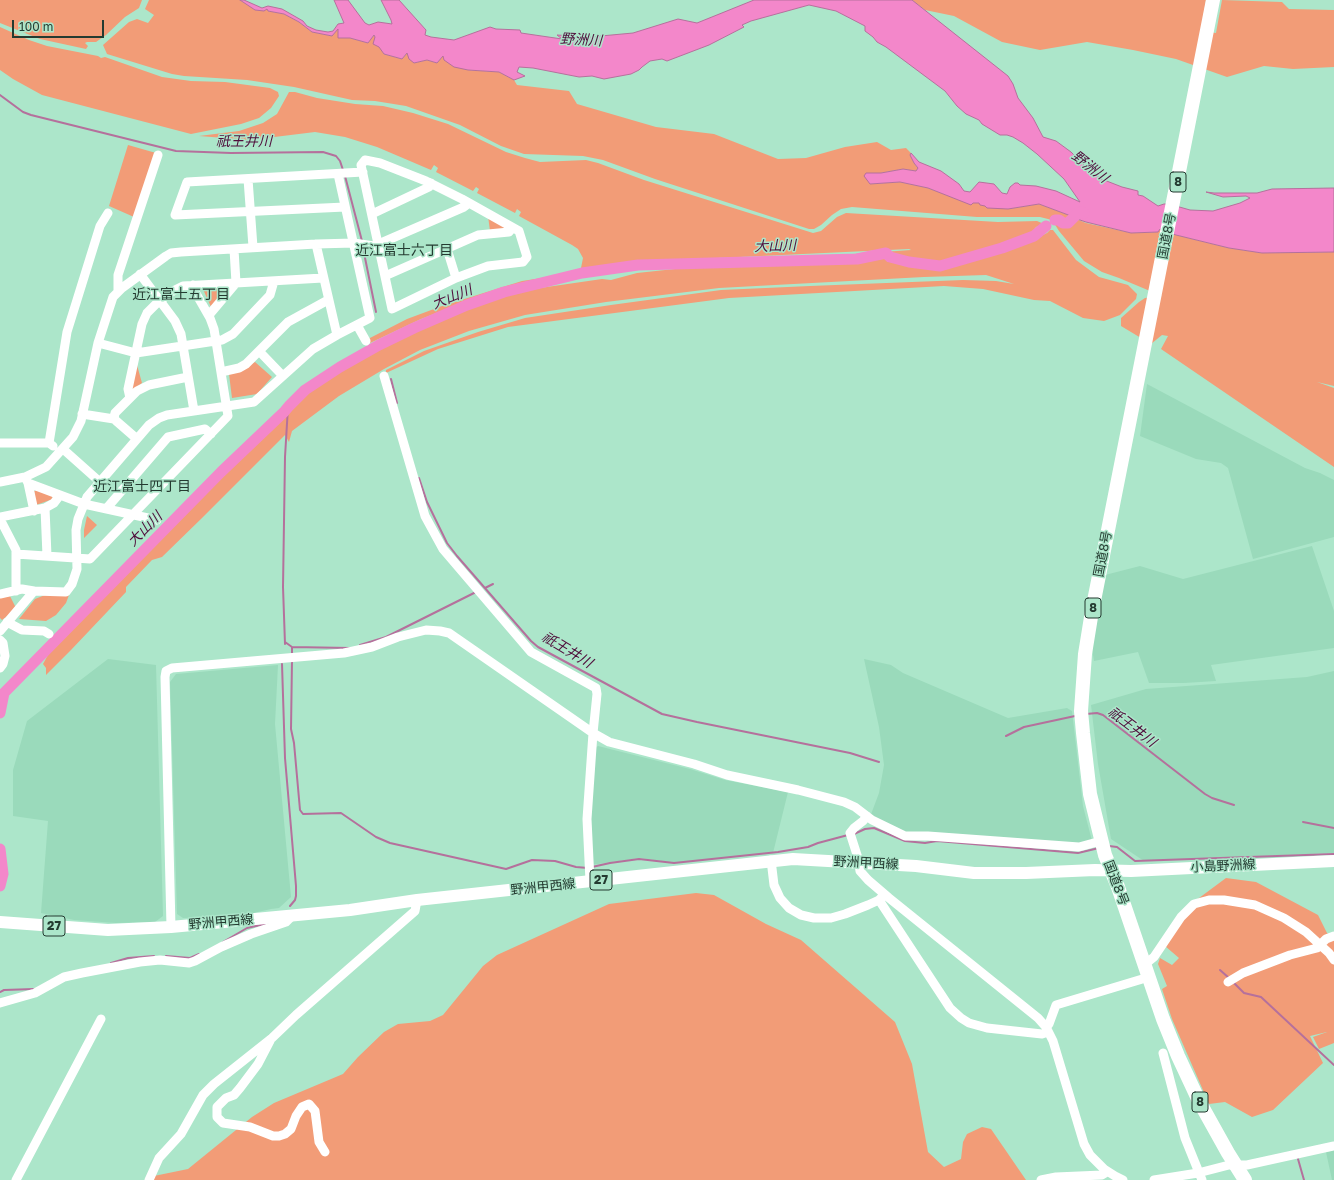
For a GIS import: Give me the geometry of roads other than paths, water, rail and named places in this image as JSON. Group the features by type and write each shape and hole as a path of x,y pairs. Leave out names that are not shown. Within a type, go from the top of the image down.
{"highway":[{"name":"国道8号","path":"1213,0 1095,596 1085,654 1082,711 1086,794 1100,841 1163,1019 1189,1079 1228,1153 1245,1180"}],"main road":[{"name":"野洲甲西線","path":"1,926 108,930 171,927 350,910 417,900 771,860 793,859 858,864 916,866 974,873 1111,870"},
{"name":"小島野洲線","path":"1111,870 1334,861"}],"street":[{"path":"118,292 118,275 158,155"},
{"path":"365,160 380,163 431,183 518,231 527,257 523,262 488,266 456,278 392,309 361,165 365,160"},
{"path":"346,207 175,215 187,182 363,172"},
{"path":"0,594 22,589 66,592 72,584 77,568 76,530 78,519 87,497 149,425 159,418 167,415 254,402 313,349 370,318 338,174"},
{"path":"248,179 253,247"},
{"path":"372,214 429,187 431,183"},
{"path":"26,480 46,467 73,437 78,429 98,343 113,297 140,274 166,256 172,253 253,247 354,243 374,246 464,207 469,203"},
{"path":"49,443 67,332 100,226 108,213"},
{"path":"385,276 478,235 509,232 512,228"},
{"path":"316,244 337,335"},
{"path":"209,315 236,283 234,249"},
{"path":"447,249 456,278"},
{"path":"140,274 175,321 181,334 194,411"},
{"path":"130,398 128,390 147,313 173,291 183,286 193,285 323,278"},
{"path":"98,343 136,353 222,340 233,334 270,295 274,281"},
{"path":"16,554 90,559 228,416 214,329 209,315 194,290 193,285"},
{"path":"221,372 239,368 246,364 288,322 328,300"},
{"path":"357,325 366,341"},
{"path":"259,351 283,376"},
{"path":"384,376 425,516 443,548 531,652 596,688 597,694 587,819 590,881"},
{"path":"114,419 115,413 138,391 149,385 188,377"},
{"path":"82,414 114,419 138,439"},
{"path":"106,509 168,437 205,429 211,434"},
{"path":"0,443 49,443 100,482"},
{"path":"26,480 34,511"},
{"path":"0,482 26,480 84,504 157,520"},
{"path":"16,591 16,550 0,518 45,508 54,503 60,495"},
{"path":"45,508 47,556"},
{"path":"0,668 3,664 5,656 0,633 34,591"},
{"path":"8,622 22,630 44,631 49,634"},
{"path":"171,927 166,671 172,668 344,653 372,647 398,637 426,630 449,633 593,733 609,742 694,764 727,775 798,790 844,802 855,807 872,820 905,836 928,836 1079,847 1100,841"},
{"path":"867,816 850,833 860,871 882,897 950,1008 969,1023 986,1028 1042,1034 1047,1030 1056,1005 1149,977"},
{"path":"771,860 774,885 780,898 789,908 801,915 814,918 830,918 845,914 882,897"},
{"path":"882,897 1038,1018 1047,1030 1067,1085 1084,1144 1090,1155 1098,1164 1107,1172 1123,1180"},
{"path":"149,1180 159,1158 181,1134 203,1095 214,1084 272,1038 296,1015 415,911 417,900"},
{"path":"1144,962 1154,957 1181,917 1194,904 1209,900 1224,900 1255,905 1284,918 1306,932 1334,960"},
{"path":"0,1003 36,994 64,977 82,973 140,962 160,960 189,963 251,934 286,922 292,916"},
{"path":"1228,982 1243,973 1271,962 1317,948 1326,938 1334,936"},
{"path":"16,1180 101,1019"},
{"path":"272,1038 258,1064 234,1095 226,1098 217,1106 217,1117 223,1122 250,1127 273,1136 280,1136 291,1129 296,1116 302,1107 309,1104 315,1111 318,1142 325,1152"},
{"path":"1163,1053 1185,1138 1200,1177"},
{"path":"1154,1180 1200,1177 1229,1165 1247,1165 1334,1146"},
{"path":"1041,1180 1056,1177 1102,1175 1107,1172"}],"water":[{"name":"野洲川","path":"240,0 244,0 262,8 268,6 282,9 303,21 307,26 316,30 328,32 333,31 338,24 344,23 334,0 348,0 365,23 369,25 378,22 392,24 381,0 399,0 426,30 425,35 454,40 490,27 496,29 520,30 521,33 562,39 557,35 590,37 633,33 678,19 697,23 754,0 912,0 1008,76 1013,84 1018,98 1033,118 1043,137 1056,141 1071,152 1089,170 1095,172 1099,178 1122,187 1138,191 1138,195 1143,196 1158,206 1169,204 1190,210 1213,211 1240,203 1250,198 1246,196 1223,197 1206,192 1257,193 1272,189 1334,188 1334,252 1262,253 1229,248 1176,235 1160,229 1158,232 1131,233 1074,218 1059,225 1058,221 1065,221 1071,216 1039,204 1008,209 987,208 979,203 973,203 971,205 928,188 900,182 870,184 864,176 866,173 881,173 903,169 916,171 918,168 910,155 911,153 919,162 941,171 959,184 964,191 970,192 979,182 994,184 1002,193 1007,194 1010,187 1015,183 1018,183 1020,185 1036,186 1056,191 1080,202 1064,179 1023,143 1013,137 1000,135 982,124 979,120 966,114 957,106 945,91 886,47 877,42 865,31 865,26 836,11 809,5 751,21 742,25 744,27 709,45 667,61 662,59 650,61 639,70 631,74 604,79 592,76 579,77 533,68 519,67 517,72 525,76 514,80 499,72 468,70 454,67 444,60 443,56 437,63 427,60 414,63 409,59 407,53 402,59 384,54 379,47 373,44 375,37 374,35 368,43 350,38 338,38 338,29 332,36 312,32 299,22 284,14 268,11 267,9 264,11 255,10"}],"waterway":[{"name":"祇王井川","path":"0,95 23,112 31,115 176,151 231,153 323,152 336,156 340,161 343,170"},
{"name":"祇王井川","path":"345,176 362,241"},
{"name":"大山川","path":"1055,220 1068,223 1078,213 1084,213"},
{"name":"大山川","path":"0,697 221,472 305,390 340,367 379,345 414,328 467,305 504,292 582,273 638,265 857,259 886,253 890,257 909,262 940,266 1002,248 1034,236 1046,226"},
{"name":"祇王井川","path":"363,248 376,312"},
{"name":"祇王井川","path":"391,379 397,403"},
{"path":"285,644 283,587 285,457 288,407"},
{"name":"祇王井川","path":"419,478 427,502 447,543 531,641 538,647 662,714 850,753 879,762"},
{"path":"485,588 493,584"},
{"path":"360,645 386,637 476,592"},
{"path":"285,642 292,647 350,648"},
{"path":"292,647 292,654"},
{"path":"292,660 291,729 294,743 300,810 303,814 341,813 376,837 390,843 506,869 532,860 555,861 576,867 588,868"},
{"path":"282,664 285,758 296,886 295,900 290,906"},
{"path":"0,713 4,693"},
{"name":"祇王井川","path":"1086,714 1097,713 1103,715 1205,794 1212,798 1234,805"},
{"name":"祇王井川","path":"1006,736 1024,727 1075,716"},
{"name":"祇王井川","path":"1303,822 1334,828"},
{"path":"854,834 865,829 874,828 905,841 925,843 937,841 1078,853 1099,848"},
{"path":"592,867 639,859 674,863 778,852 808,847 848,835"},
{"path":"1109,846 1117,847 1135,861 1334,854"},
{"path":"0,849 3,874 0,886"},
{"path":"223,942 247,928 265,924"},
{"path":"166,956 190,958 199,954"},
{"path":"111,963 128,958 154,956"},
{"path":"1220,970 1229,978"},
{"path":"1234,983 1244,993 1261,997 1334,1065"},
{"path":"0,992 4,990 34,989"},
{"path":"1298,1159 1304,1180"}],"district":[{"name":"近江富士六丁目","path":"404,251"},
{"name":"近江富士五丁目","path":"181,295"},
{"name":"近江富士四丁目","path":"142,487"}]}
